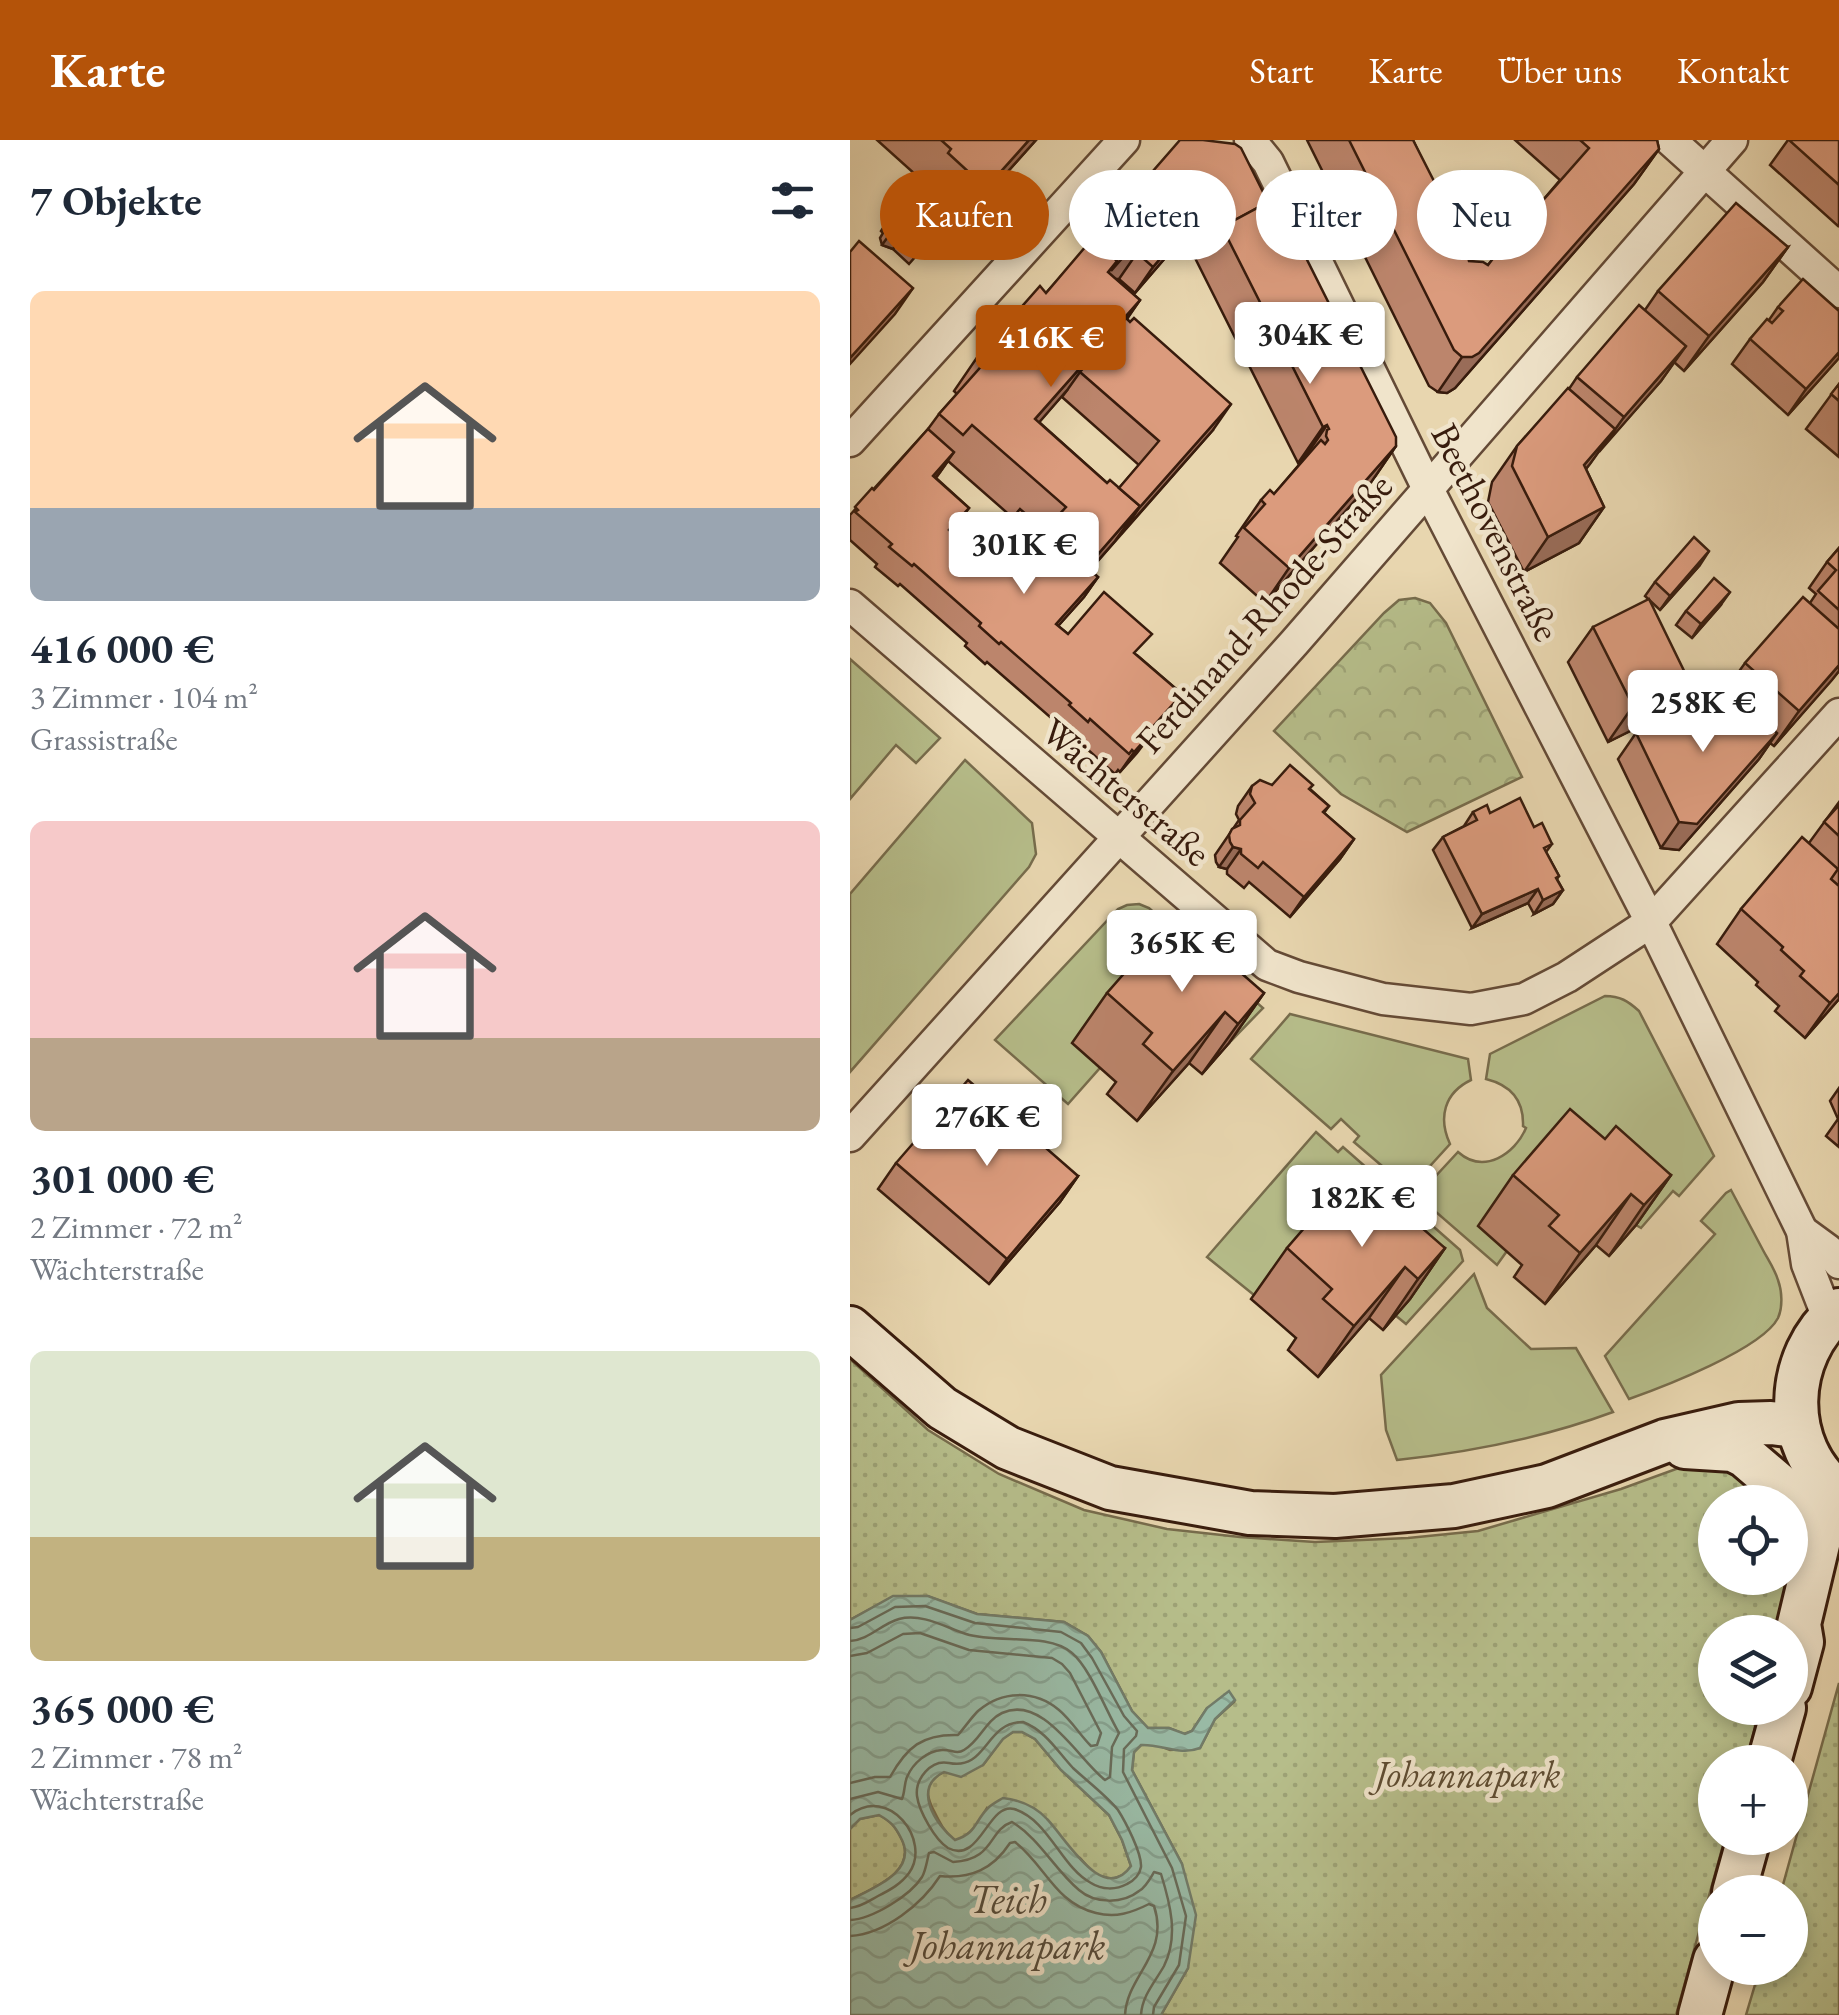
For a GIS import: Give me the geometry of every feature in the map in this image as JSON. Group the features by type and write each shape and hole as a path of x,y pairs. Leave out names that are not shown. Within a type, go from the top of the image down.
{"street":[{"path":"850,441 1124,140"},
{"name":"Beethovenstraße","path":"1250,140 1268,162 1428,489 1651,922 1802,1232 1807,1264 1834,1314"},
{"path":"1670,140 1839,292"},
{"name":"Ferdinand-Rhode-Straße","path":"850,1136 1294,643 1732,140"},
{"name":"Wächterstraße","path":"850,606 1267,965 1382,998 1470,1009 1524,999 1567,977 1651,922 1839,714"},
{"name":"Beethovenstraße","path":"1802,1232 1828,1250 1839,1264"},
{"path":"1808,1637 1818,1629 1830,1550 1830,1504 1835,1489 1811,1458 1798,1426 1795,1403 1804,1357 1814,1337 1834,1314"},
{"path":"850,1328 942,1408 1008,1448 1110,1488 1250,1513 1334,1516 1454,1506 1567,1480 1665,1441 1739,1424 1798,1426"},
{"path":"1665,1441 1706,1415 1797,1380"},
{"path":"1665,1441 1688,1448 1733,1450 1745,1456 1799,1502 1830,1550"},
{"path":"1700,2015 1708,1985"}],"green space":[{"path":"1415,598 1430,603 1446,623 1522,777 1407,832 1341,794 1274,731 1384,613 1399,600"},
{"path":"850,659 940,738 916,763 896,745 850,799"},
{"path":"965,760 1032,823 1036,854 1029,867 850,1072 850,894"},
{"path":"1139,904 1149,908 1263,1008 1229,1043 1100,1068 1068,1104 995,1040 1118,909"},
{"path":"1605,996 1624,1000 1639,1011 1714,1156 1679,1196 1673,1191 1641,1228 1636,1225 1507,1251 1497,1265 1421,1199 1421,1192 1458,1152 1478,1162 1498,1158 1514,1146 1526,1128 1514,1095 1486,1079 1490,1054"},
{"path":"1290,1014 1468,1059 1471,1080 1449,1099 1444,1116 1450,1144 1409,1189 1354,1142 1359,1136 1341,1119 1331,1129 1251,1059"},
{"path":"1316,1132 1338,1152 1343,1147 1460,1250 1463,1261 1406,1324 1395,1315 1254,1295 1207,1257"},
{"path":"1731,1190 1777,1276 1781,1299 1778,1318 1753,1342 1733,1354 1629,1399 1605,1356 1715,1234 1701,1221"},
{"path":"1474,1274 1487,1308 1531,1349 1576,1348 1613,1412 1506,1443 1397,1460 1386,1430 1381,1375"},
{"name":"Johannapark","path":"850,1359 928,1430 999,1474 1084,1510 1167,1529 1315,1542 1478,1531 1621,1489 1698,1461 1720,1461 1755,1485 1698,1485 1698,1595 1787,1595 1783,1615 1698,1615 1698,1725 1756,1725 1750,1745 1698,1745 1698,1855 1720,1855 1715,1875 1698,1875 1698,1936 1676,2015 1161,2015 1188,1968 1182,1864 1132,1770 1134,1752 1141,1745 1155,1744 1170,1750 1200,1748 1215,1719 1235,1701 1207,1708 1192,1731 1184,1734 1169,1728 1148,1728 1132,1711 1101,1652 1088,1636 1064,1622 977,1614 927,1596 893,1597 850,1620"},
{"path":"1839,1683 1839,2015 1746,2015 1755,1985 1808,1985 1808,1875 1786,1875 1791,1855 1808,1855 1808,1795"},
{"path":"1013,1732 1035,1739 1109,1815 1131,1866 1126,1874 1113,1879 1095,1875 1080,1858 987,1808 966,1835 955,1841 947,1833 932,1807 929,1785 941,1773 983,1765 1003,1738"},
{"path":"879,1815 899,1834 904,1860 891,1877 850,1900 850,1829 859,1819"}],"water":[{"name":"Teich Johannapark","path":"893,1596 928,1596 977,1614 1064,1622 1088,1636 1101,1652 1132,1711 1148,1728 1169,1728 1185,1734 1192,1731 1207,1708 1229,1691 1235,1700 1215,1719 1200,1748 1185,1751 1141,1745 1134,1752 1132,1770 1182,1864 1196,1915 1188,1968 1161,2015 850,2015 850,1900 891,1877 904,1860 905,1850 895,1827 879,1815 860,1819 850,1829 850,1620","holes":["1013,1732 1035,1739 1109,1815 1131,1866 1120,1876 1109,1878 1097,1873 1042,1814 1015,1800 1003,1798 993,1804 971,1830 955,1840 940,1825 928,1796 934,1779 944,1772 961,1777 983,1765 1003,1739"]}],"building":[{"path":"941,140 1029,140 1002,170 966,170 948,153 951,149"},
{"path":"1180,140 1235,144 1241,148 1256,178 1256,209 1236,219 1236,170 1154,170"},
{"path":"1349,140 1413,140 1428,170 1417,170 1417,260 1469,260 1488,265 1492,260 1547,260 1547,196 1589,148 1580,140 1657,140 1659,149 1472,357 1462,357 1454,350 1397,236 1397,170 1364,170"},
{"path":"1789,140 1839,140 1839,185"},
{"path":"1736,203 1788,247 1709,336 1658,291"},
{"path":"1256,209 1256,260 1307,260 1396,437 1396,446 1289,568 1244,528 1265,504 1261,500 1270,490 1274,494 1321,440 1325,444 1329,429 1327,425 1323,427 1236,255 1236,219"},
{"path":"859,241 913,288 850,358 850,252"},
{"path":"1074,260 1116,260 1108,272 1140,300 1035,419 1107,483 1110,480 1140,506 1099,553 1057,517 1066,507 972,425 963,435 939,414 985,362 978,356 1040,286 1046,293"},
{"path":"1803,279 1839,311 1839,352 1806,389 1750,339 1767,319 1772,323 1783,311 1778,307"},
{"path":"1639,305 1686,346 1624,417 1577,377"},
{"path":"1126,318 1130,322 1134,318 1231,404 1139,508 1119,488 1159,441 1080,372"},
{"path":"1839,384 1839,401 1831,394"},
{"path":"1568,388 1615,429 1584,465 1604,507 1548,537 1512,466 1517,446"},
{"path":"928,429 954,452 933,476 969,508 949,530 979,557 1020,509 1098,577 1056,624 1068,634 1104,592 1152,634 1134,653 1182,694 1134,752 1129,754 1090,719 1088,722 914,564 889,547 892,544 855,512 855,507"},
{"path":"1694,537 1709,551 1670,596 1655,582"},
{"path":"1839,548 1839,610 1818,591 1836,570 1827,562"},
{"path":"1714,578 1730,592 1701,624 1686,611"},
{"path":"1803,597 1839,629 1839,665 1799,711 1745,663"},
{"path":"1649,599 1688,679 1633,706 1593,627"},
{"path":"1731,693 1777,733 1697,824 1679,822 1636,733 1691,705 1707,730"},
{"path":"1290,765 1329,806 1323,812 1354,839 1304,897 1263,862 1258,868 1241,854 1241,849 1233,847 1229,835 1255,803 1250,794 1252,786 1260,780 1272,785"},
{"path":"1520,798 1534,827 1542,823 1552,844 1544,848 1563,890 1543,900 1538,889 1482,914 1443,837 1477,820 1473,812 1487,805 1490,813"},
{"path":"1839,805 1839,836 1824,822"},
{"path":"1802,837 1838,869 1831,879 1839,886 1839,993 1830,1003 1800,976 1804,971 1781,950 1783,947 1741,909"},
{"path":"1164,928 1198,957 1208,944 1264,993 1238,1024 1225,1012 1173,1071 1143,1044 1152,1033 1107,993"},
{"path":"968,1080 1078,1176 1007,1259 896,1163"},
{"path":"1570,1109 1605,1139 1616,1126 1671,1175 1644,1205 1631,1194 1580,1253 1549,1226 1559,1215 1513,1175"},
{"path":"1344,1182 1378,1212 1389,1199 1445,1248 1418,1279 1405,1267 1354,1326 1323,1299 1332,1289 1287,1248"}]}
